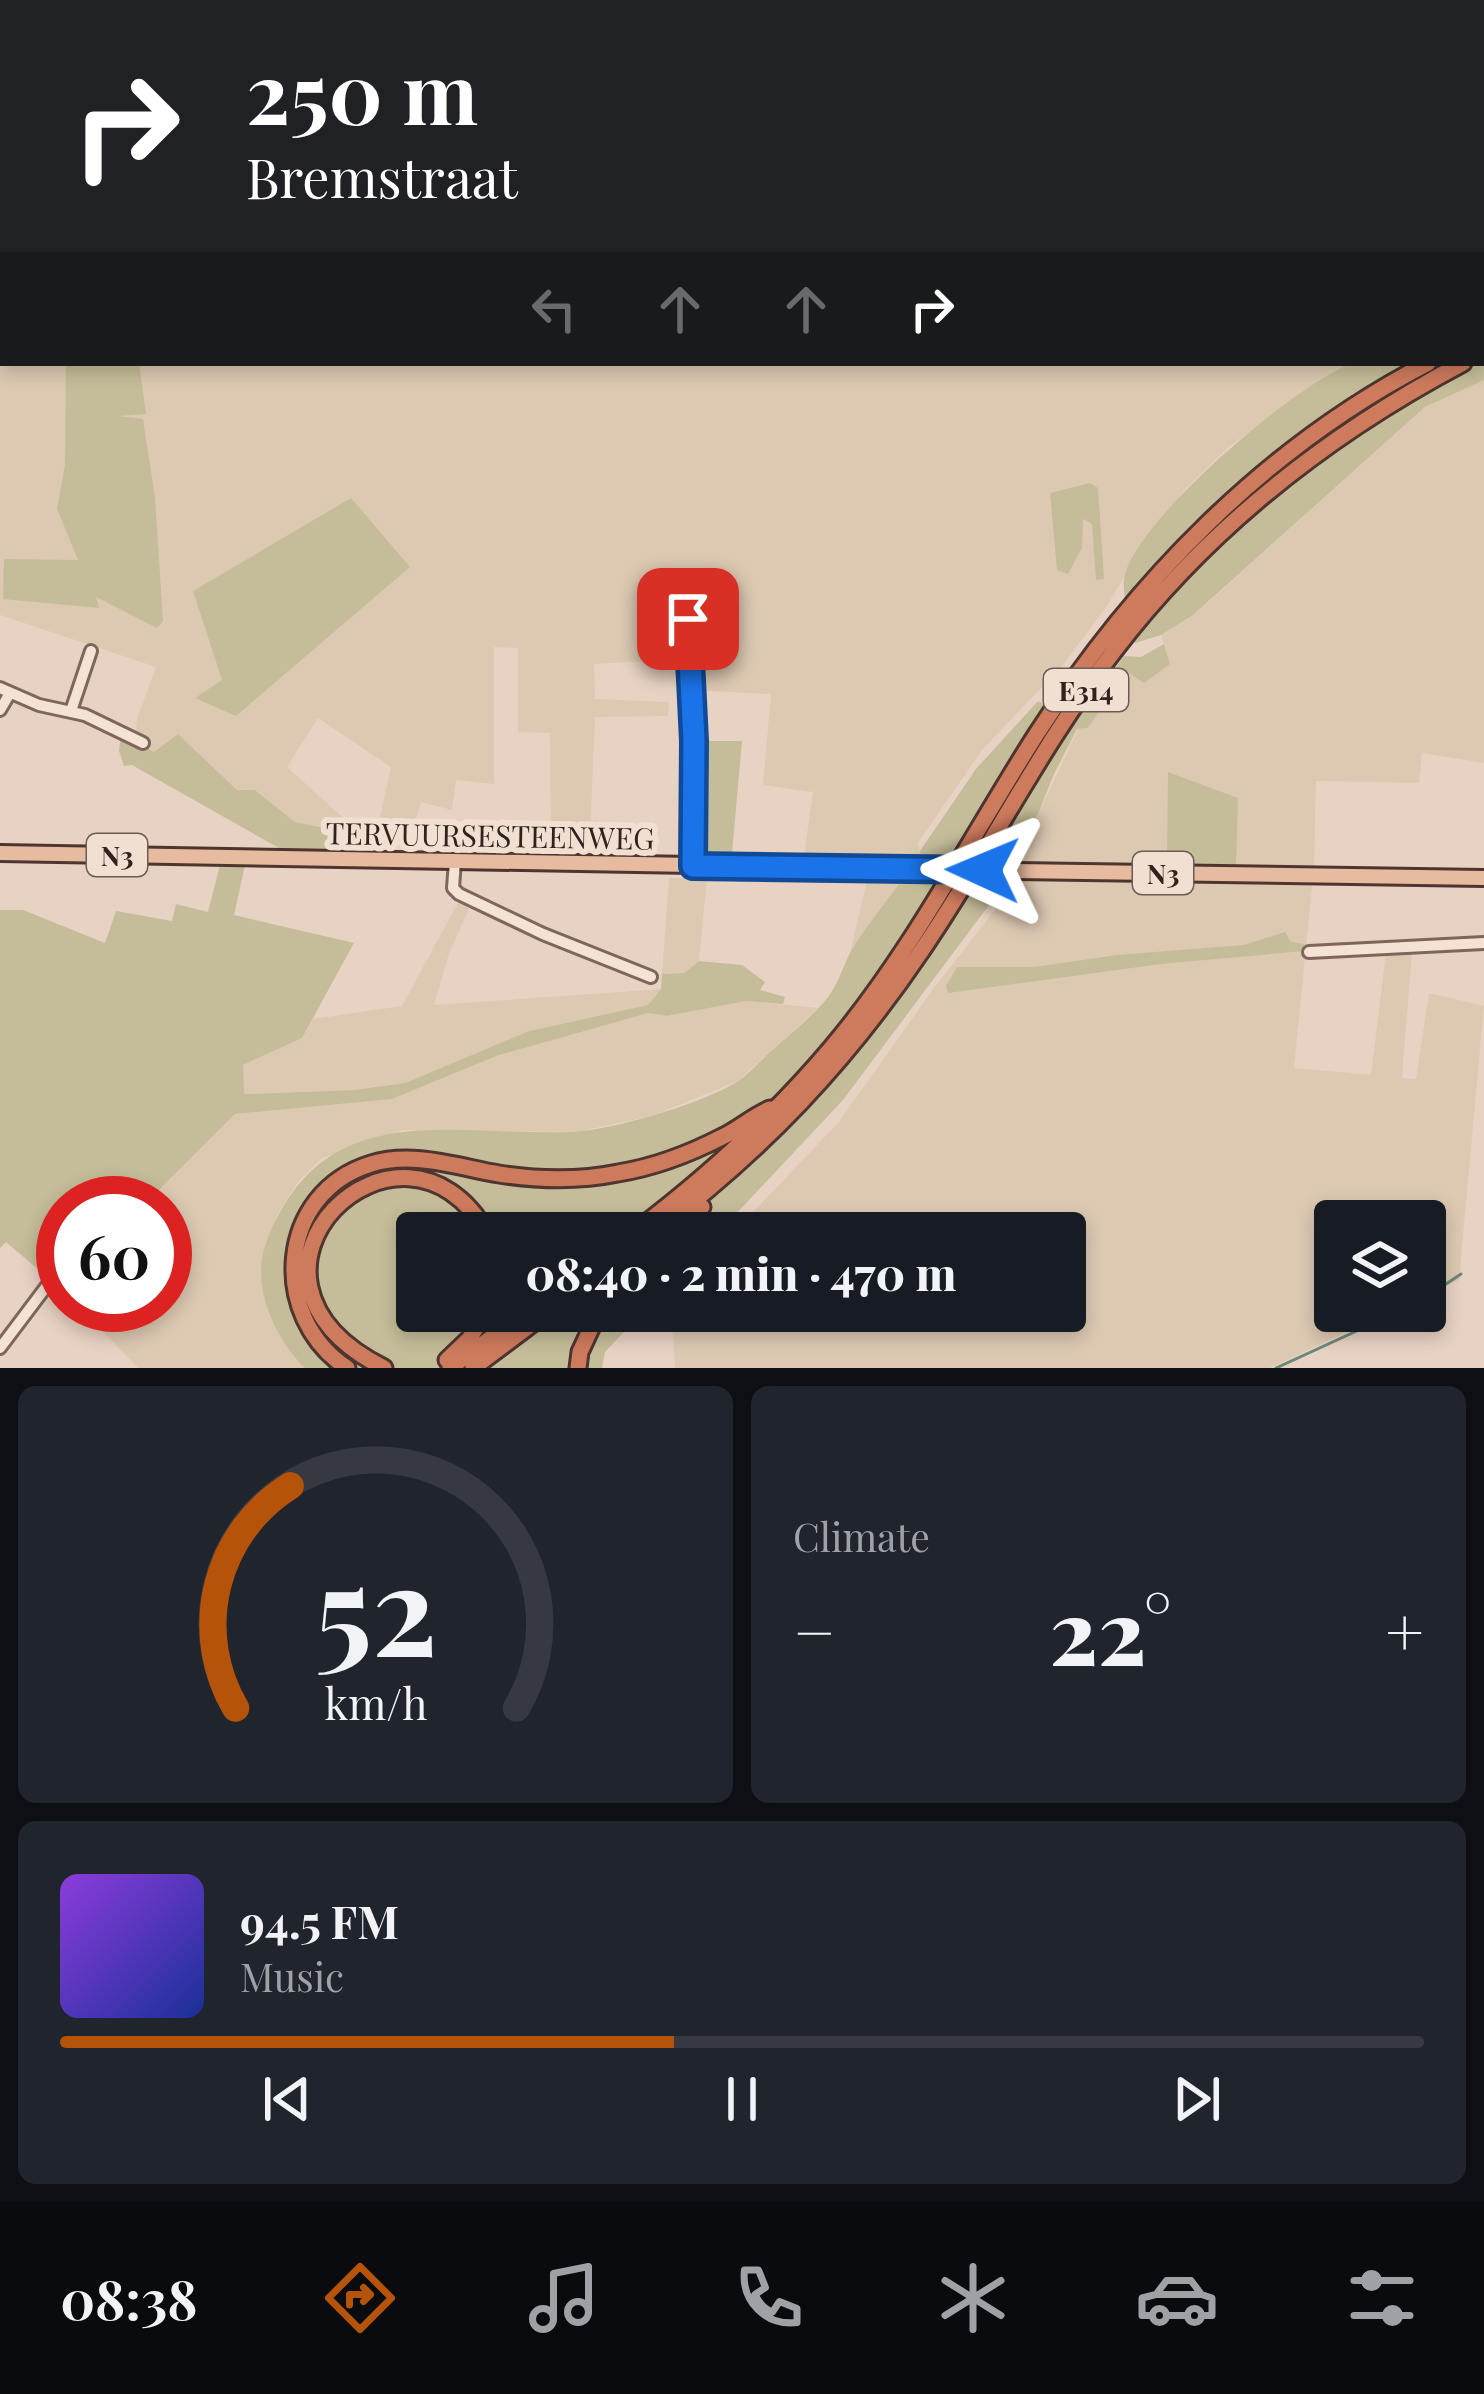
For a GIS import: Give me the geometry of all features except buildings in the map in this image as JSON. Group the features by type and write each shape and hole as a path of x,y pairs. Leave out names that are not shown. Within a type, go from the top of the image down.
{"highway":[{"name":"E314","path":"658,1212 736,1148 833,1045 897,959 1038,732 1137,597 1180,550 1277,461 1423,366"},
{"name":"E314","path":"681,1212 718,1185 808,1099 846,1054 923,949 1084,693 1164,592 1289,473 1367,417 1458,366"},
{"path":"347,1368 321,1347 298,1309 292,1262 304,1222 322,1195 344,1177 371,1164 399,1160 528,1178 614,1174 692,1151 778,1106"},
{"path":"384,1368 332,1334 313,1300 308,1263 325,1218 352,1192 398,1178 434,1184 465,1202 472,1212"},
{"path":"697,1212 718,1185"},
{"path":"445,1368 474,1332"},
{"path":"445,1368 497,1332"},
{"path":"473,1368 521,1332"},
{"path":"578,1368 589,1332"}],"main road":[{"name":"TERVUURSESTEENWEG","path":"0,853 1484,878"}],"street":[{"path":"688,619 693,866"},
{"path":"71,711 92,651"},
{"path":"0,710 5,690 39,705 71,711 143,742"},
{"path":"455,861 453,888 459,894 543,934 651,976"},
{"path":"1310,952 1484,943"},
{"path":"0,1348 36,1300"}],"shaded area":[{"path":"0,366 1349,366 1289,402 1229,447 1186,488 1063,665 982,750 918,843 921,858 915,879 903,879 850,953 872,859 804,856 813,792 763,785 771,694 687,690 687,659 594,664 595,699 669,702 668,716 595,717 589,858 551,857 550,733 518,732 518,648 494,647 494,784 456,780 452,810 421,802 409,842 382,829 380,817 391,767 318,718 287,767 382,853 343,852 330,829 295,822 255,790 237,790 179,735 154,752 135,740 137,719 156,667 0,615"},
{"path":"66,366 139,366 146,414 119,416 143,419 155,498 163,621 157,628 96,597 99,608 3,599 4,559 78,560 57,509 65,465"},
{"path":"1348,366 1484,366 1484,380 1425,407 1192,616 1161,635 1135,643 1124,580 1133,555 1185,491 1221,457 1329,375"},
{"path":"1484,379 1484,763 1422,753 1419,783 1316,781 1314,866 1294,1068 1371,1075 1386,953 1412,952 1402,1078 1416,1079 1429,993 1484,1006 1459,1280 1446,1286 1446,1200 1314,1200 1314,1332 1346,1332 1270,1368 675,1368 673,1332 1086,1332 1086,1212 753,1212 838,1123 1014,885 1007,881 1078,729 1088,728 1128,672 1170,664 1161,635 1193,616 1425,407"},
{"path":"1090,483 1098,488 1104,579 1096,580 1092,524 1083,519 1082,548 1068,574 1057,570 1050,493"},
{"path":"351,498 410,567 236,716 195,698 222,680 193,591"},
{"path":"1164,644 1170,664 1144,683 1127,672 1088,728 1077,729 1019,861 921,858 920,851 976,769 1038,701 1074,724 1124,656 1141,657"},
{"path":"121,734 154,752 178,734 237,790 255,790 295,822 330,829 343,852 286,852 132,765 124,766"},
{"path":"697,741 742,741 732,853 711,859 699,857"},
{"path":"1168,772 1238,798 1236,868 1167,867"},
{"path":"220,865 245,865 234,915 354,943 302,1038 243,1065 244,1094 405,1083 529,1031 648,1005 661,989 662,974 684,973 699,961 742,965 765,982 760,990 785,997 783,1004 746,1001 667,1016 648,1013 499,1055 392,1099 235,1114 173,1176 36,1176 36,1267 6,1242 0,1248 0,910 23,910 105,943 116,911 172,921 176,904 208,912"},
{"path":"669,878 707,878 699,961 684,973 662,974"},
{"path":"903,878 1007,881 843,1100 738,1212 396,1212 396,1332 624,1332 605,1352 602,1368 304,1368 293,1355 268,1310 262,1259 290,1196 320,1164 354,1144 392,1134 589,1130 702,1099 737,1082 806,1021 836,984 856,943"},
{"path":"460,899 470,906 434,1005 661,989 648,1005 529,1031 405,1083 243,1094 243,1065 302,1038 313,1019 402,1006"},
{"path":"1285,932 1291,942 1304,944 1304,951 1161,964 948,993 946,986 957,967 1034,967 1244,945"},
{"path":"746,1001 818,1008 738,1081 652,1116 577,1132 404,1130 322,1158 297,1183 276,1217 291,1354 304,1368 138,1368 103,1332 192,1332 192,1176 173,1176 235,1114 392,1099 562,1034 648,1013 668,1016"}],"waterway":[{"path":"1446,1284 1461,1274"},
{"path":"1276,1368 1354,1332"}],"route":[{"path":"688,619 693,866 983,870"}]}
